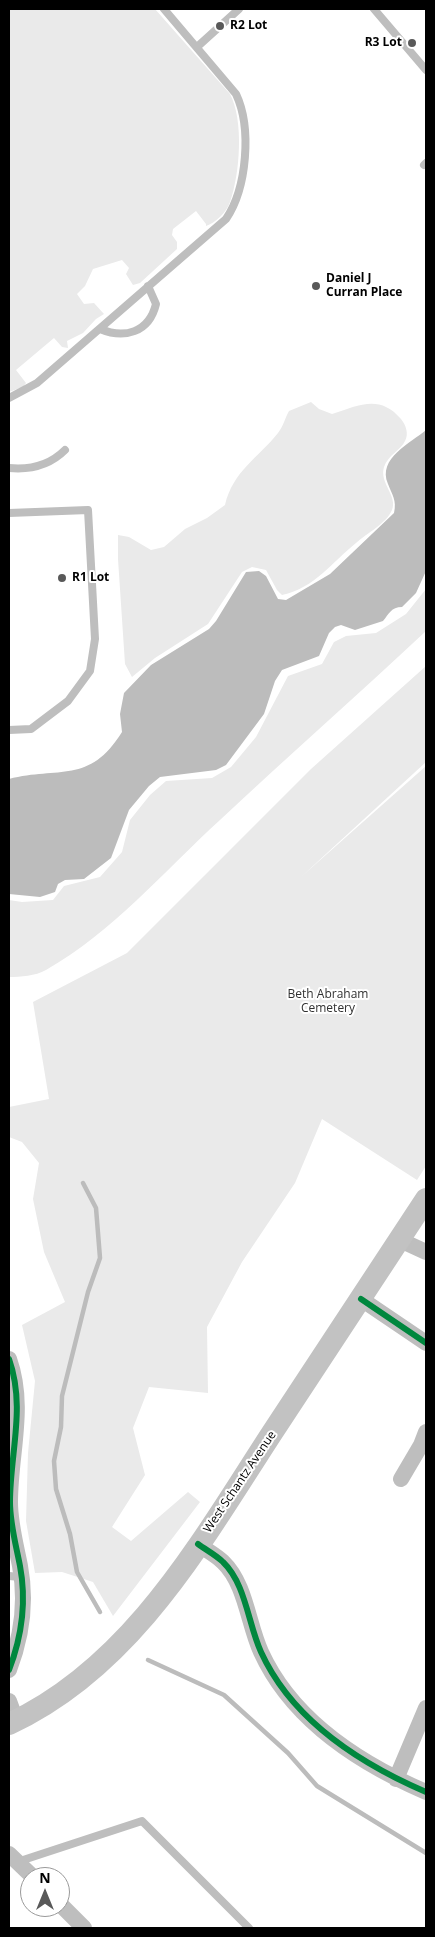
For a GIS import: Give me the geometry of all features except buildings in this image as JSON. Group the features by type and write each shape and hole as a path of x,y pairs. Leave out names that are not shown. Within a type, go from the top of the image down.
{"main road":[{"name":"West Schantz Avenue","path":"11,1715 44,1704 83,1677 115,1650 138,1625 198,1544 426,1199"}],"street":[{"path":"400,1240 426,1252"},
{"path":"361,1299 426,1343"},
{"path":"9,1359 16,1385 18,1402 10,1502 15,1576 22,1625 19,1643 9,1670"},
{"path":"401,1479 421,1446 426,1432"},
{"path":"198,1544 223,1562 234,1576 251,1631 262,1655 280,1683 299,1706 340,1744 362,1760 396,1779 426,1792"},
{"path":"396,1779 426,1708"},
{"path":"70,1914 84,1928"}],"lane":[{"path":"9,398 37,384 226,219 235,206 240,190 244,146 242,105 236,94 198,47 164,9"},
{"path":"198,47 239,9"},
{"path":"374,9 426,70"},
{"path":"100,329 112,334 124,335 135,332 147,322 156,304 148,286"},
{"path":"9,468 38,467 54,460 65,450"},
{"path":"9,513 88,510 95,639 90,671 68,702 31,729 9,730"},
{"path":"12,1860 142,1821 249,1928"}],"green space":[{"path":"9,9 155,9 230,94 237,118 239,147 233,190 228,206 220,217 206,226 196,211 173,229 172,235 177,242 177,249 140,283 133,285 126,274 129,268 122,260 93,269 85,286 77,294 84,304 94,303 104,314 96,319 83,333 67,341 68,348 62,347 54,338 16,370 26,383 23,387 9,392"},
{"path":"311,402 319,409 332,414 360,405 377,404 393,411 403,421 407,435 406,438 401,447 388,459 383,473 393,500 392,510 389,515 322,574 294,592 282,595 277,590 266,570 252,567 242,572 208,624 155,658 132,677 125,664 118,535 129,537 151,550 164,547 185,529 207,518 225,505 229,493 240,474 278,433 289,411"},
{"path":"426,589 426,631 375,679 246,796 137,900 93,938 46,970 28,976 9,977 9,900 22,902 53,900 64,886 100,877 122,852 130,820 150,795 166,781 212,778 231,767 256,737 288,676 322,664 334,642 346,636 376,633 406,614"},
{"name":"Beth Abraham Cemetery","path":"426,666 426,762 301,877 426,766 426,1166 417,1180 322,1119 295,1183 242,1262 207,1327 208,1393 149,1387 133,1428 145,1475 112,1527 131,1541 188,1492 200,1502 113,1616 93,1582 62,1572 35,1573 26,1521 28,1453 35,1381 22,1325 65,1302 44,1252 33,1199 39,1163 22,1142 9,1137 9,1107 49,1099 33,1002 127,953 311,769"}],"shaded area":[{"path":"426,430 426,571 416,593 402,607 391,611 383,621 355,630 341,625 335,627 329,633 319,656 282,670 275,681 264,714 226,765 216,770 160,777 149,786 129,810 111,858 84,879 65,880 58,884 55,892 40,897 9,894 9,779 27,775 72,771 85,767 110,749 122,732 120,714 124,693 151,665 209,629 216,621 246,572 259,571 266,576 278,599 286,600 330,574 394,513 394,501 386,475 387,466 397,452"}],"waterway":[{"path":"83,1183 96,1208 100,1258 88,1292 62,1396 61,1427 54,1461 56,1489 70,1534 77,1572 100,1612"},
{"path":"148,1660 224,1695 288,1753 317,1786 426,1853"}],"cycle path":[{"path":"361,1299 426,1343"},
{"path":"9,1359 14,1377 17,1412 10,1510 23,1593 20,1632 9,1670"},
{"path":"198,1544 220,1559 231,1571 242,1593 261,1652 274,1676 291,1699 310,1719 353,1753 377,1768 426,1792"}],"place":[{"name":"R2 Lot","path":"220,26"},
{"name":"R3 Lot","path":"412,43"},
{"name":"Daniel J Curran Place","path":"316,286"},
{"name":"R1 Lot","path":"62,578"}]}
